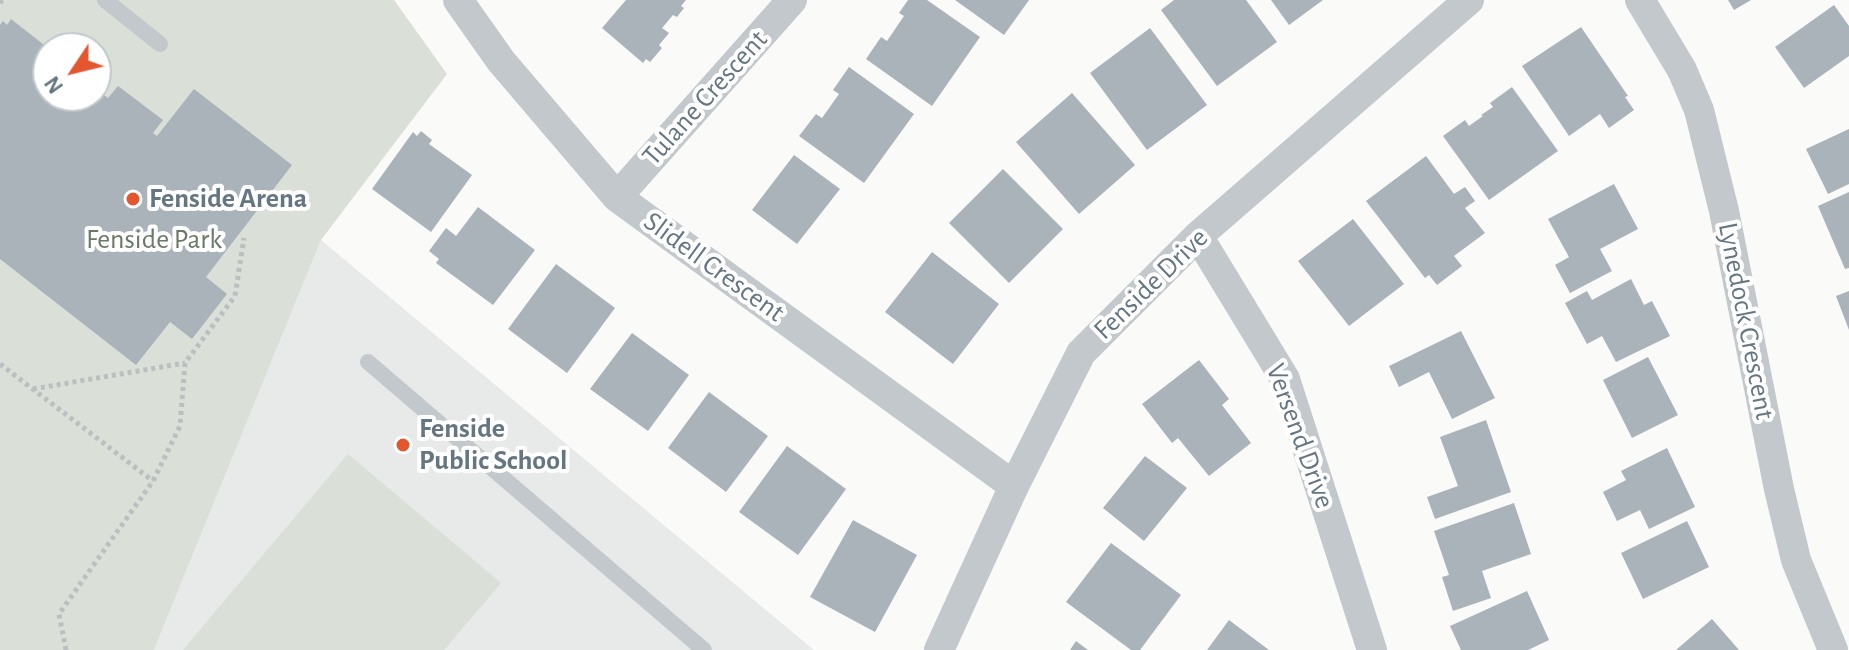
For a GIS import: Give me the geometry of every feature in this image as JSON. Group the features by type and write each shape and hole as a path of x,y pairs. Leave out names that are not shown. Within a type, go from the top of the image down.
{"street":[{"name":"Slidell Crescent","path":"458,0 501,61 617,197 1014,486"},
{"name":"Tulane Crescent","path":"617,197 792,0"},
{"name":"Fenside Drive","path":"939,650 1014,486 1081,353 1198,236 1469,0"},
{"name":"Lynedock Crescent","path":"1640,0 1682,70 1699,110 1724,211 1796,560 1833,650"},
{"name":"Versend Drive","path":"1198,236 1285,379 1372,650"}],"lane":[{"path":"109,1 160,44"},
{"path":"368,362 704,650"}],"path":[{"path":"66,650 59,614 153,481 180,426 185,363 235,296 244,238"},
{"path":"33,389 185,363"},
{"path":"0,364 153,481"}],"shaded area":[{"name":"Fenside Public School","path":"321,240 814,650 154,650"}],"green space":[{"name":"Fenside Park","path":"0,0 394,0 447,74 321,240 154,650 0,650"},
{"path":"348,454 501,583 444,650 183,650"}],"building":[{"path":"626,0 686,0 677,17 673,15 662,28 669,33 650,62 646,59 643,63 602,28"},
{"path":"908,0 927,0 980,37 932,106 866,59 881,37 887,41 904,16 899,13"},
{"path":"955,0 1029,0 1004,35"},
{"path":"1174,0 1246,0 1277,42 1217,86 1161,10"},
{"path":"1271,0 1323,0 1289,25"},
{"path":"1728,0 1751,0 1734,10"},
{"path":"1834,5 1849,26 1849,56 1804,88 1775,47"},
{"name":"Fenside Arena","path":"11,19 32,35 32,112 112,112 112,93 118,86 163,120 153,133 157,136 194,89 292,165 206,277 227,294 192,339 170,322 136,365 0,259 0,25 3,21 7,25"},
{"path":"1581,27 1628,96 1625,97 1634,110 1609,128 1600,114 1569,136 1522,66"},
{"path":"1150,28 1207,105 1147,150 1090,73"},
{"path":"849,67 914,114 864,183 799,136 816,114 822,118 839,94 833,90"},
{"path":"1512,87 1558,151 1489,200 1443,136 1465,120 1469,126 1493,107 1490,103"},
{"path":"1072,93 1135,165 1079,214 1016,142"},
{"path":"1849,129 1849,184 1828,194 1806,149"},
{"path":"421,131 432,140 429,144 472,175 431,232 372,189 413,132 417,136"},
{"path":"794,155 840,189 797,244 752,210"},
{"path":"1426,156 1454,194 1465,187 1475,201 1465,208 1485,233 1454,256 1462,266 1437,285 1429,275 1425,278 1366,201"},
{"path":"1003,169 1063,229 1009,283 949,223"},
{"path":"1614,184 1638,229 1600,249 1612,271 1570,293 1555,265 1569,257 1548,219"},
{"path":"1849,192 1849,268 1845,269 1818,206"},
{"path":"478,207 535,250 493,305 436,263 439,259 429,251 446,228 456,236"},
{"path":"1353,219 1404,284 1349,326 1298,261"},
{"path":"932,252 999,304 953,364 885,312"},
{"path":"556,264 615,308 567,373 508,329"},
{"path":"1631,279 1644,305 1652,301 1670,336 1616,362 1602,336 1587,344 1565,303 1587,291 1592,300"},
{"path":"1849,291 1849,330 1836,296"},
{"path":"1461,331 1495,398 1452,419 1429,372 1399,387 1389,366"},
{"path":"632,333 689,375 648,431 590,389"},
{"path":"1648,357 1678,415 1632,438 1603,380"},
{"path":"1199,360 1229,399 1222,405 1251,443 1209,476 1178,438 1172,443 1142,404"},
{"path":"709,392 768,436 726,492 668,448"},
{"path":"1486,420 1511,492 1435,519 1427,497 1458,486 1440,437"},
{"path":"787,446 846,489 798,555 739,512"},
{"path":"1667,448 1695,507 1649,529 1640,510 1617,521 1603,492 1626,480 1621,471"},
{"path":"1145,456 1187,488 1144,541 1103,508"},
{"path":"1514,503 1531,554 1482,571 1491,598 1453,611 1442,577 1449,575 1434,531"},
{"path":"853,520 917,555 875,632 810,597"},
{"path":"1687,521 1709,567 1643,599 1621,553"},
{"path":"1111,543 1181,595 1140,650 1131,650 1066,602"},
{"path":"1527,591 1549,640 1528,650 1461,650 1450,626"},
{"path":"1712,619 1739,650 1676,650"},
{"path":"1229,620 1269,650 1207,650"},
{"path":"1076,641 1088,650 1070,650"}],"place":[{"name":"Fenside Arena","path":"133,199"},
{"name":"Fenside Public School","path":"403,445"}]}
